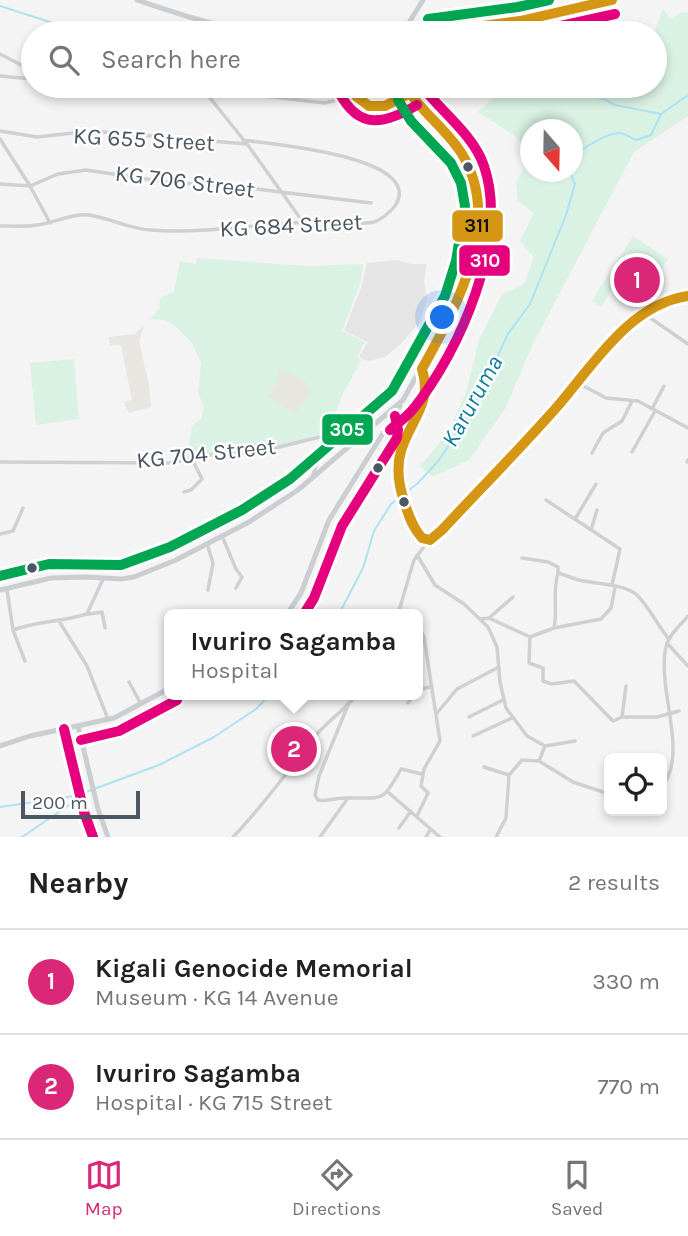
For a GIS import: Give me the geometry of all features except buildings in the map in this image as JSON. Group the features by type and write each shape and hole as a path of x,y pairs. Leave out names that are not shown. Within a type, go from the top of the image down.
{"main road":[{"path":"136,0 204,21"},
{"path":"410,21 423,0"},
{"path":"520,21 612,0"},
{"path":"359,98 368,105 384,107 401,98"},
{"path":"290,609 300,593 329,520 422,369 465,284 479,205 474,179 463,155 422,112 413,98"},
{"path":"422,369 426,383 424,399 401,450 398,468 400,490 419,536 430,540 483,488 578,383 615,336 667,301 688,296"},
{"path":"3,590 51,578 134,577 207,544 271,508 403,400"},
{"path":"387,414 390,423"},
{"path":"381,419 384,431"},
{"path":"374,425 384,431"},
{"path":"0,746 30,736 108,719 164,691"},
{"path":"78,726 108,837"}],"street":[{"path":"0,54 21,65"},
{"path":"0,76 21,78"},
{"path":"208,98 245,142 303,222"},
{"path":"286,98 325,103 344,98"},
{"name":"KG 655 Street","path":"0,131 37,136 91,131 245,142"},
{"path":"0,139 50,223"},
{"name":"KG 684 Street","path":"0,226 50,223 87,215 134,229 180,231 303,222 376,221 396,204 397,185 383,170 323,152 245,142"},
{"name":"KG 706 Street","path":"0,184 30,186 58,174 86,170 173,183 223,185 371,203"},
{"path":"644,314 688,344"},
{"path":"578,383 606,398 632,401 688,428"},
{"path":"632,452 664,386"},
{"path":"592,453 603,433 622,421 632,401"},
{"name":"KG 704 Street","path":"0,462 142,463 216,454 255,453 328,436 312,477"},
{"path":"184,492 191,490 202,479 192,459"},
{"path":"575,519 596,484"},
{"path":"481,619 489,618 530,637 554,628 601,619 611,608 620,550 546,500"},
{"path":"0,534 13,531 23,508"},
{"path":"590,530 597,510"},
{"path":"222,536 242,577 236,588"},
{"path":"419,536 421,549"},
{"path":"400,609 411,568 421,549 430,540"},
{"path":"207,544 213,563 208,590"},
{"path":"417,555 435,584 457,598 481,619 497,646 503,700 512,718 527,736 545,746 575,741"},
{"path":"522,558 558,567 554,591 557,611 554,628"},
{"path":"558,573 578,580 626,589 636,594 688,666"},
{"path":"87,614 103,579"},
{"path":"3,590 25,661"},
{"path":"489,618 513,597"},
{"path":"13,629 27,624 102,612 105,628"},
{"path":"673,691 665,658 668,641 688,616"},
{"path":"59,621 87,666 108,719"},
{"path":"418,816 428,793 421,786 422,774 440,741 423,635"},
{"path":"530,637 529,663 543,668 543,681 551,684 574,681 613,721 622,717 656,717 679,711"},
{"path":"436,715 457,689 499,667"},
{"path":"129,682 141,704"},
{"path":"622,717 626,686"},
{"path":"423,689 430,687"},
{"path":"233,837 258,811 319,732 352,700"},
{"path":"469,717 503,700"},
{"path":"676,701 681,720"},
{"path":"348,705 319,776 315,794 318,800 376,799 388,792 401,769 422,774"},
{"path":"473,736 512,718"},
{"path":"539,761 545,746"},
{"path":"496,837 506,818 509,775 522,760 539,761 573,782 604,792"},
{"path":"484,767 509,775"},
{"path":"667,783 676,775"},
{"path":"388,792 440,837"},
{"path":"320,837 348,798"},
{"path":"399,828 411,811"},
{"path":"426,837 430,830"}],"shaded area":[{"path":"397,260 411,264 427,264 424,281 427,298 420,321 404,341 385,357 368,361 359,357 368,342 344,331 361,288 367,263"}],"green space":[{"path":"663,9 671,19 682,12 688,13 688,116 634,152 533,344 505,409 469,460 433,477 420,466 448,433 466,393 479,340 502,294 524,284 534,257 520,241 534,213 518,201 516,183 520,175 520,182 583,182 583,119 520,119 520,142 478,112 493,98 667,98 667,21 658,21"},
{"path":"633,236 668,259 656,277 630,261 601,307 592,301"},
{"path":"197,258 306,266 364,264 360,284 342,331 365,342 357,357 361,360 342,396 329,431 261,454 222,456 214,453 187,459 192,426 201,419 204,407 198,393 201,363 192,343 174,325 164,320 150,319 159,309 160,298 174,292 180,261 196,264","holes":["278,380 312,390 298,411 269,393"]},
{"path":"74,359 79,419 36,425 30,363"}],"sand":[{"path":"145,324 139,341 151,407 129,413 124,402 132,400 121,345 110,345 109,337 135,334"},
{"path":"283,371 304,381 312,390 298,411 293,412 270,397 279,372"}],"waterway":[{"path":"0,6 47,21"},
{"path":"600,98 615,105 661,114 688,95"},
{"name":"Karuruma","path":"583,150 614,134 623,134 636,140 651,135 661,114"},
{"name":"Karuruma","path":"342,609 363,568 374,531 391,504 418,483 439,460 473,409 508,334 530,304 566,215 574,182"},
{"name":"Karuruma","path":"0,807 75,796 159,765 214,737 265,700"},
{"path":"22,837 87,793"}],"transit line":[{"name":"305","path":"428,19 518,7 549,0"},
{"name":"311","path":"520,21 612,0"},
{"name":"310","path":"583,21 615,14"},
{"name":"310","path":"343,98 355,113 374,120 384,120 417,105"},
{"name":"311","path":"359,98 369,106 385,106 400,98"},
{"name":"311","path":"414,98 462,154 474,181 478,208 477,236 471,264 461,292 422,369"},
{"name":"310","path":"390,430 414,408 431,384 463,326 476,293 490,227 490,195 479,154 465,133 432,98"},
{"name":"305","path":"0,576 49,564 121,565 170,547 242,510 290,479 392,391 445,296 456,261 465,206 461,183 451,163 411,121 398,100"},
{"name":"311","path":"422,369 425,381 423,402 401,451 398,471 401,491 412,522 422,538 430,540 542,424 613,340 647,311 688,296"},
{"name":"310","path":"307,609 342,526 397,438 395,416"},
{"name":"310","path":"81,740 119,731 177,700"},
{"name":"310","path":"64,729 84,812 93,837"}],"place":[{"name":"Kigali Genocide Memorial","path":"637,280"},
{"name":"Ivuriro Sagamba","path":"294,749"}]}
